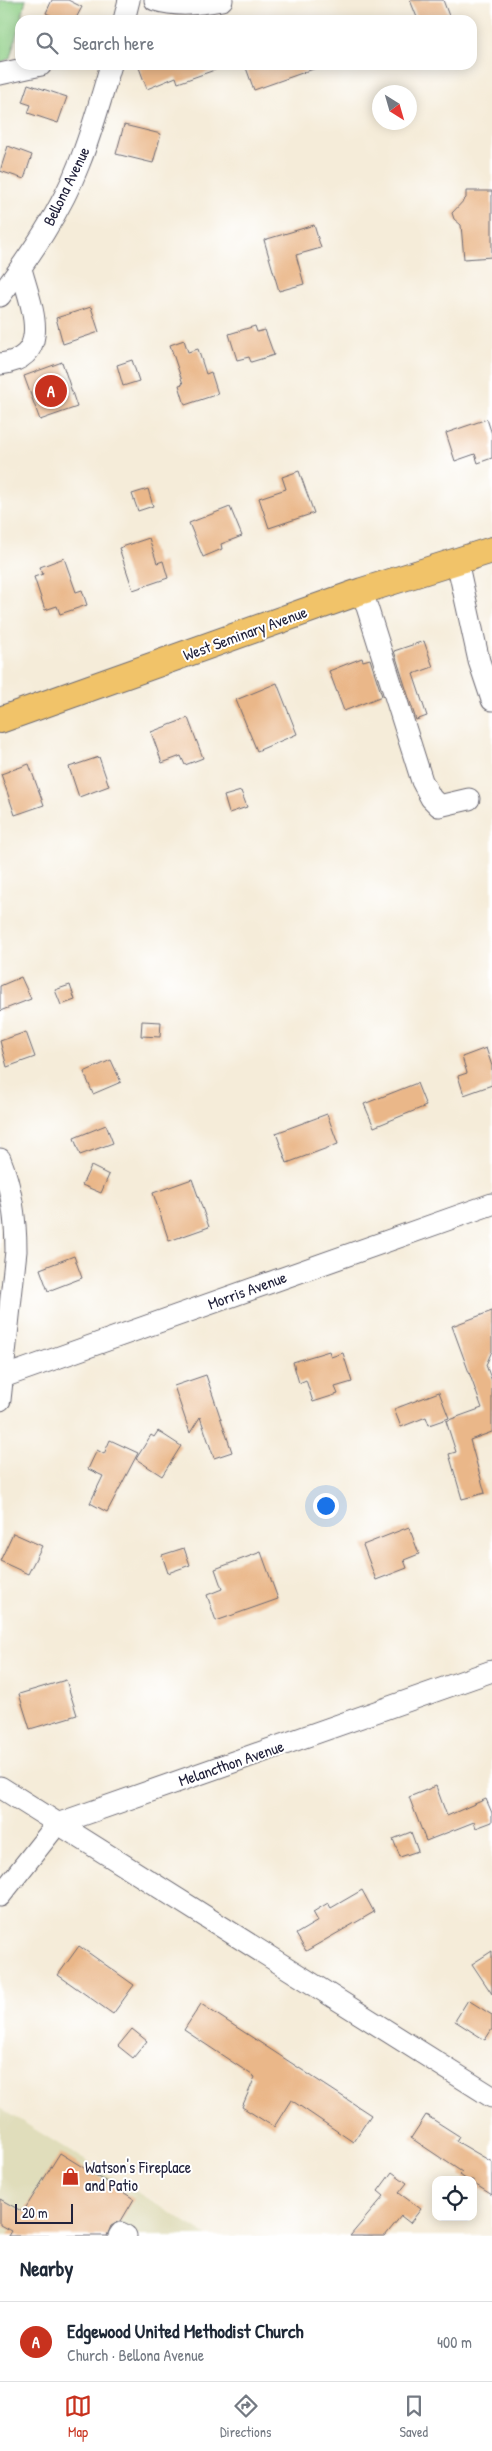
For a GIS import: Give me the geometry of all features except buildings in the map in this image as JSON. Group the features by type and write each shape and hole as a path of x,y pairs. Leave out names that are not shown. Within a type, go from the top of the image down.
{"main road":[{"name":"West Seminary Avenue","path":"0,720 362,591 492,550"}],"street":[{"path":"126,15 130,0"},
{"path":"155,0 177,5 201,4 222,0"},
{"path":"0,74 18,70"},
{"name":"Bellona Avenue","path":"0,296 21,269 58,208 79,166 110,70"},
{"path":"0,364 14,363 30,348 37,328 21,269"},
{"path":"457,561 479,661 492,700"},
{"path":"362,591 422,781 431,798 439,806 469,799"},
{"path":"0,1159 11,1194 16,1232 16,1251 0,1400"},
{"name":"Morris Avenue","path":"3,1377 492,1204"},
{"name":"Melancthon Avenue","path":"57,1824 492,1672"},
{"path":"0,1788 492,2098"},
{"path":"0,1896 57,1824"},
{"path":"119,2236 121,2233 126,2236"}],"shaded area":[{"path":"0,2108 208,2236 0,2236"}],"green space":[{"path":"0,0 26,0 22,15 15,15 15,40 10,58 0,63"}],"place":[{"name":"Edgewood United Methodist Church","path":"51,391"},
{"name":"Watson's Fireplace and Patio","path":"71,2176"}]}
